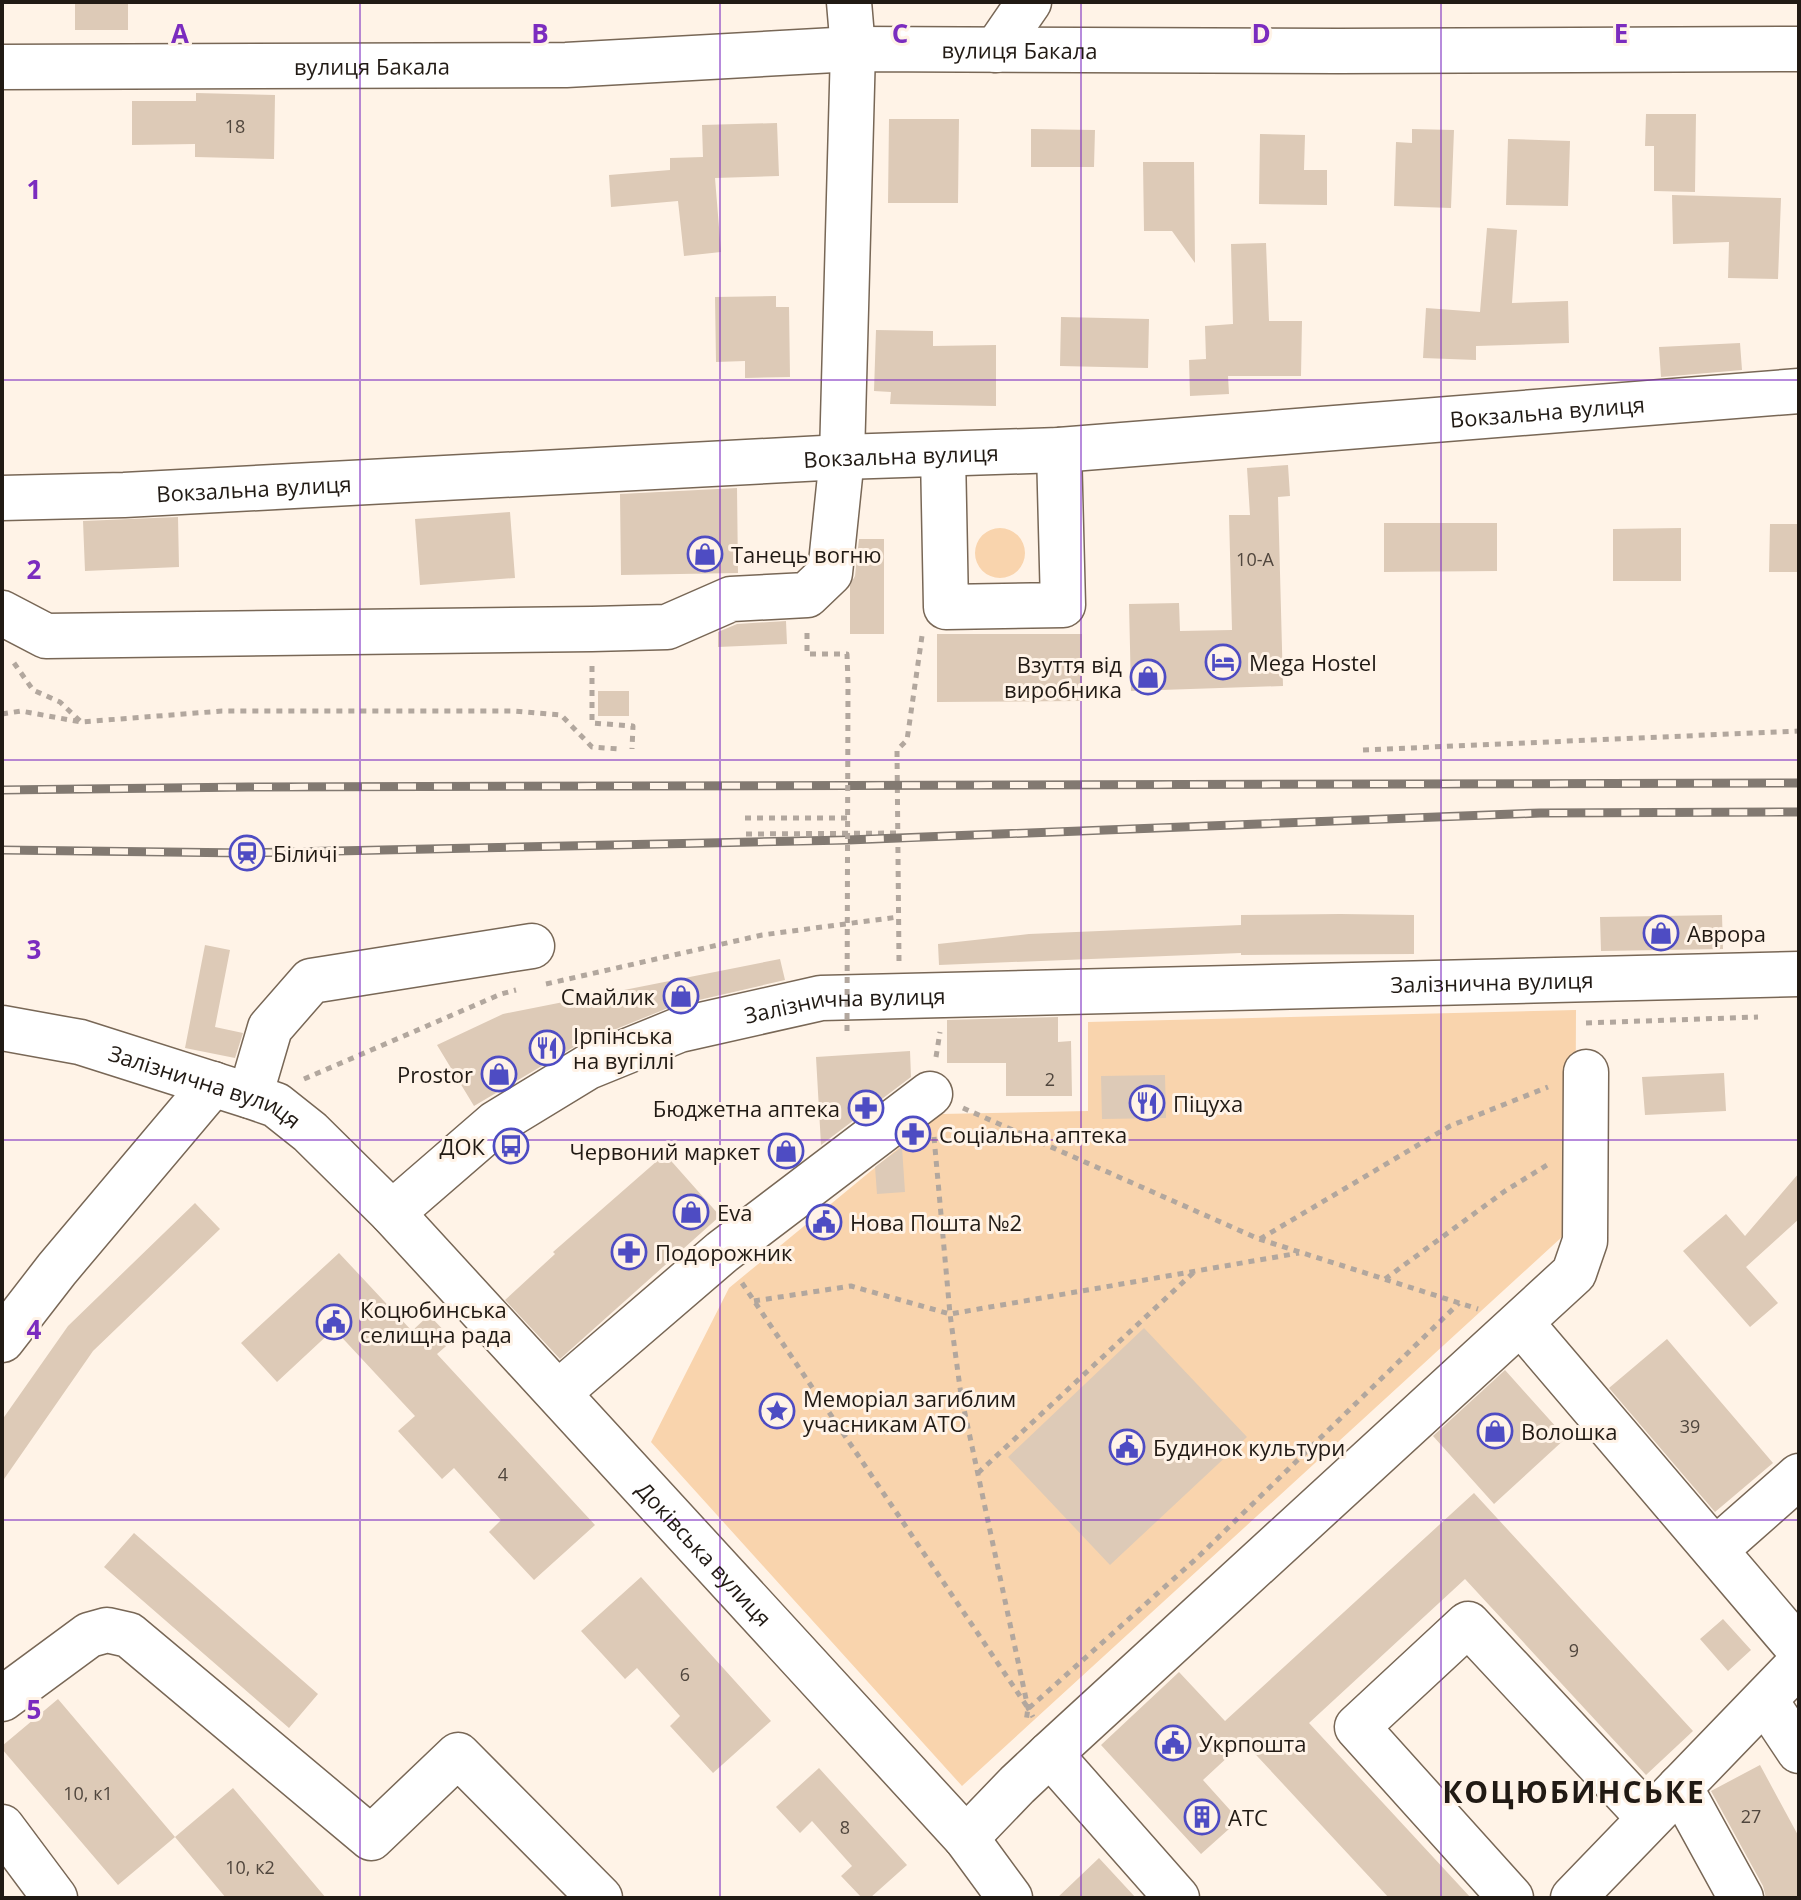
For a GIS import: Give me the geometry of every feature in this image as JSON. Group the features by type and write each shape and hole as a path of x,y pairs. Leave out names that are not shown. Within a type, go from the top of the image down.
{"street":[{"path":"5,633 46,636 667,627 731,599 807,595 830,573 842,457 853,49 849,2"},
{"path":"994,2 996,50"},
{"path":"996,50 1029,2"},
{"name":"вулиця Бакала","path":"2,67 566,65 853,49 1799,49"},
{"name":"Вокзальна вулиця","path":"2,498 124,495 842,457 1059,450 1799,391"},
{"path":"943,454 946,607 1063,605 1059,450"},
{"path":"2,1340 57,1269 242,1094 270,1028 311,981 535,973"},
{"name":"Залізнична вулиця","path":"2,1028 80,1042 276,1105 310,1132 392,1213 496,1123 588,1067 679,1030 821,998 1799,974"},
{"path":"966,1838 1017,1785 1038,1739 1521,1323 1574,1273 1585,1241 1586,1072"},
{"path":"558,1393 722,1252 930,1094"},
{"name":"Доківська вулиця","path":"392,1213 966,1838 1010,1898"},
{"path":"1521,1323 1799,1649"},
{"path":"1715,1550 1799,1476"},
{"path":"1511,1898 1357,1727 1468,1624 1649,1818"},
{"path":"2,1699 89,1635 107,1630 129,1635 371,1838 458,1755 600,1898"},
{"path":"1599,1888 1649,1818 1799,1664"},
{"path":"1765,1700 1799,1751"},
{"path":"1038,1739 1177,1898"},
{"path":"1680,1787 1741,1898"},
{"path":"2,1827 55,1898"}],"path":[{"path":"899,966 897,750 907,740 922,636 946,607"},
{"path":"592,629 592,723 633,726 632,749"},
{"path":"807,630 807,654 847,654 847,1031"},
{"path":"5,633 19,673 33,690 60,702 81,722"},
{"path":"2,714 21,711 81,722 222,711 513,711 561,715 592,747 619,749"},
{"path":"1363,750 1799,731"},
{"path":"745,818 848,818"},
{"path":"746,834 898,833"},
{"path":"242,1094 277,1091 501,994 535,973 762,935 898,917"},
{"path":"1586,1023 1769,1016"},
{"path":"1259,1239 1450,1126 1586,1072"},
{"path":"1038,1739 1028,1708 961,1395 950,1314 930,1094 1259,1239 1521,1323"},
{"path":"1384,1279 1505,1191 1586,1142"},
{"path":"722,1252 1028,1708 1038,1739"},
{"path":"754,1301 851,1286 950,1314 1302,1253"},
{"path":"978,1473 1195,1271"},
{"path":"1028,1708 1196,1559 1459,1303"}],"shaded area":[{"path":"1000,528 1018,535 1025,553 1018,571 1000,578 982,571 975,553 982,535"},
{"path":"1576,1010 1575,1225 962,1786 651,1442 729,1288 940,1114 1088,1111 1088,1022"}],"building":[{"path":"75,2 128,2 128,30 75,30"},
{"path":"196,93 275,95 274,159 195,157 195,144 132,145 132,101 196,101"},
{"path":"1646,114 1696,114 1695,192 1654,191 1654,146 1645,146"},
{"path":"889,119 959,119 958,203 888,203"},
{"path":"777,123 779,176 715,178 721,252 684,256 678,201 611,207 609,175 670,170 670,158 703,157 702,125"},
{"path":"1031,129 1095,130 1094,167 1031,167"},
{"path":"1412,129 1454,130 1451,208 1394,206 1396,142 1412,143"},
{"path":"1260,134 1305,135 1304,170 1327,170 1327,205 1259,204"},
{"path":"1508,139 1570,141 1568,206 1506,205"},
{"path":"1143,162 1194,162 1195,263 1172,231 1144,231"},
{"path":"1672,195 1781,198 1778,279 1728,278 1729,242 1673,244"},
{"path":"1487,228 1517,230 1512,303 1568,301 1569,343 1476,346 1476,360 1423,358 1426,308 1480,312"},
{"path":"1266,243 1269,321 1302,321 1301,376 1228,376 1229,394 1190,396 1189,360 1206,359 1205,326 1233,324 1231,244"},
{"path":"776,296 776,307 789,307 790,377 745,378 745,361 716,362 715,297"},
{"path":"1061,317 1149,319 1148,368 1060,366"},
{"path":"876,330 933,331 933,346 996,345 996,406 890,404 891,392 874,391"},
{"path":"1740,343 1742,370 1661,377 1659,347"},
{"path":"1288,465 1290,496 1278,497 1283,686 1131,691 1129,604 1179,603 1180,631 1232,630 1229,515 1250,515 1247,468"},
{"path":"737,488 738,573 621,575 620,494"},
{"path":"510,512 515,578 420,585 415,519"},
{"path":"178,517 179,567 85,571 83,521"},
{"path":"1384,523 1497,523 1497,571 1384,572"},
{"path":"1770,524 1799,524 1799,572 1769,572"},
{"path":"1681,528 1681,581 1613,581 1613,529"},
{"path":"859,539 884,539 884,634 850,634 850,585 855,576"},
{"path":"786,621 787,644 718,647 718,632 737,624"},
{"path":"937,634 1082,634 1082,701 937,702"},
{"path":"598,691 629,691 629,716 598,716"},
{"path":"1241,915 1414,915 1414,954 1241,953 939,965 938,944 1029,934 1241,925"},
{"name":"Аврора","path":"1722,915 1723,949 1601,951 1600,917"},
{"path":"205,945 230,950 215,1027 243,1033 235,1058 185,1048"},
{"path":"780,959 785,980 673,1006 579,1044 474,1106 437,1045 503,1014"},
{"path":"1058,1017 1058,1042 1071,1041 1072,1096 1006,1096 1006,1063 947,1063 947,1020"},
{"path":"910,1051 911,1077 821,1145 816,1057"},
{"path":"1724,1073 1726,1111 1645,1115 1642,1077"},
{"path":"1165,1075 1166,1118 1102,1119 1101,1076"},
{"path":"902,1147 905,1192 877,1194 875,1167"},
{"path":"665,1154 720,1216 560,1359 505,1300 555,1254 553,1252"},
{"path":"1799,1173 1799,1219 1746,1267 1778,1303 1750,1327 1683,1251 1726,1214 1745,1236"},
{"path":"195,1203 220,1229 93,1351 2,1482 2,1420 68,1326"},
{"path":"339,1253 412,1331 429,1315 453,1340 437,1354 595,1525 534,1580 489,1532 501,1520 454,1468 442,1479 398,1431 415,1416 334,1329 277,1382 241,1343"},
{"name":"Будинок культури","path":"1144,1328 1247,1437 1110,1565 1008,1457"},
{"path":"1667,1339 1773,1463 1715,1512 1609,1388"},
{"name":"Волошка","path":"1505,1370 1566,1438 1494,1504 1433,1436"},
{"path":"1474,1493 1693,1731 1646,1775 1465,1579 1309,1723 1471,1898 1389,1898 1244,1742 1203,1780 1239,1820 1201,1854 1101,1745 1179,1672 1225,1721"},
{"path":"134,1533 318,1694 289,1728 104,1567"},
{"path":"641,1577 771,1721 713,1773 670,1726 680,1716 637,1668 625,1679 581,1631"},
{"path":"1723,1619 1751,1650 1728,1671 1700,1639"},
{"path":"58,1699 175,1837 118,1885 2,1749"},
{"path":"1760,1765 1799,1837 1799,1898 1766,1898 1763,1886 1711,1791"},
{"path":"819,1768 907,1865 870,1898 862,1898 841,1876 852,1866 812,1821 800,1833 776,1807"},
{"path":"233,1788 326,1898 226,1898 175,1837"},
{"path":"1099,1858 1136,1898 1057,1898"}],"railway":[{"path":"2,790 1799,783"},
{"path":"2,850 247,853 848,840 1540,813 1799,812"}],"place":[{"name":"Танець вогню","path":"705,554"},
{"name":"Mega Hostel","path":"1223,662"},
{"name":"Взуття від виробника","path":"1148,677"},
{"name":"Біличі","path":"247,853"},
{"name":"Аврора","path":"1661,933"},
{"name":"Смайлик","path":"681,996"},
{"name":"Ірпінська на вугіллі","path":"547,1048"},
{"name":"Prostor","path":"499,1074"},
{"name":"Піцуха","path":"1147,1103"},
{"name":"Бюджетна аптека","path":"866,1108"},
{"name":"Соціальна аптека","path":"913,1134"},
{"name":"ДОК","path":"511,1146"},
{"name":"Червоний маркет","path":"786,1151"},
{"name":"Eva","path":"691,1212"},
{"name":"Нова Пошта №2","path":"824,1222"},
{"name":"Подорожник","path":"629,1252"},
{"name":"Коцюбинська селищна рада","path":"334,1322"},
{"name":"Меморіал загиблим учасникам АТО","path":"777,1411"},
{"name":"Волошка","path":"1495,1431"},
{"name":"Будинок культури","path":"1127,1447"},
{"name":"Укрпошта","path":"1173,1743"},
{"name":"АТС","path":"1202,1817"}],"district":[{"name":"КОЦЮБИНСЬКЕ","path":"1574,1791"}]}
